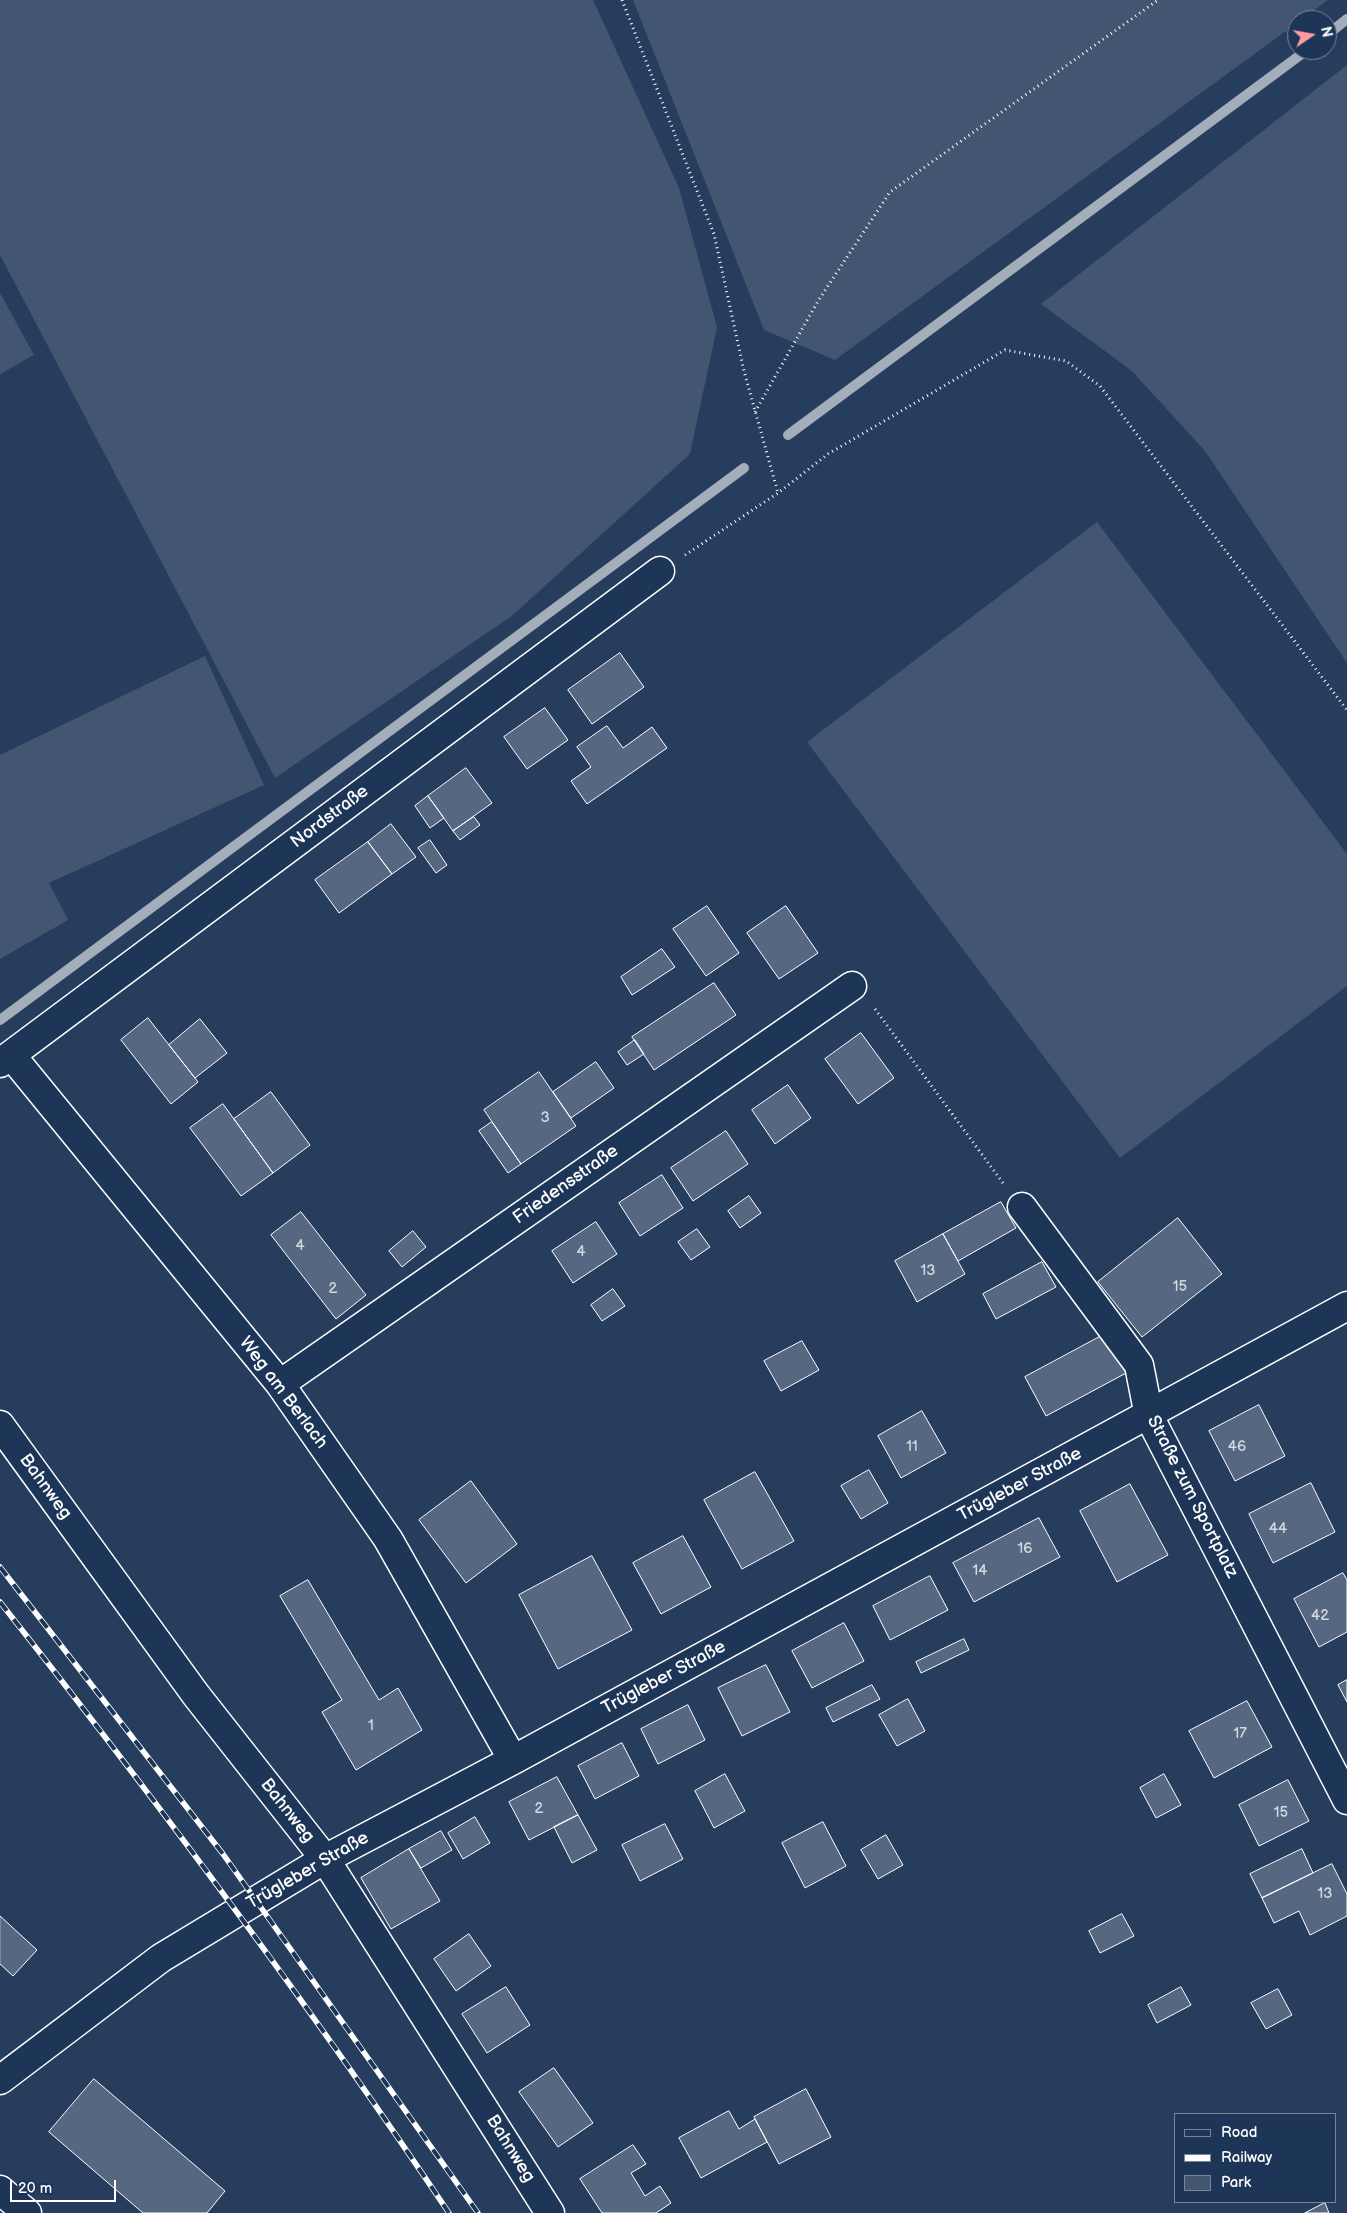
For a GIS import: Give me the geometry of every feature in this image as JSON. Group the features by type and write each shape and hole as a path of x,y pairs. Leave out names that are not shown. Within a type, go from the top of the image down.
{"street":[{"name":"Nordstraße","path":"5,1059 660,571"},
{"name":"Friedensstraße","path":"280,1384 852,986"},
{"name":"Weg am Berlach","path":"5,1059 280,1384 388,1539 513,1760"},
{"name":"Straße zum Sportplatz","path":"1022,1208 1139,1365 1149,1416 1347,1800"},
{"name":"Trügleber Straße","path":"0,2080 161,1958 325,1859 513,1760 1149,1416 1347,1306"},
{"name":"Bahnweg","path":"0,1425 196,1695 325,1859 550,2213"},
{"path":"0,2190 27,2213"}],"path":[{"path":"622,0 714,234 744,371 778,493"},
{"path":"755,412 818,301 890,192 1158,0"},
{"path":"660,571 778,493 828,454 1005,350 1066,360 1100,386 1347,710"},
{"path":"852,986 865,995 1022,1208"}],"green space":[{"path":"0,0 593,0 679,188 717,327 690,454 513,615 275,778 0,255"},
{"path":"633,0 1328,0 1314,10 1287,10 1287,30 835,360 764,330"},
{"path":"1347,65 1347,663 1205,451 1132,371 1041,304"},
{"path":"0,293 34,355 0,374"},
{"path":"1097,522 1347,854 1347,986 1120,1158 807,742"},
{"path":"205,656 264,785 49,883 68,920 0,959 0,755"}],"building":[{"path":"620,653 644,687 592,724 568,690"},
{"path":"545,708 568,740 527,769 504,737"},
{"path":"607,726 623,748 652,727 667,748 587,804 571,781 591,767 577,747"},
{"path":"466,768 492,803 453,831 428,796"},
{"path":"428,796 444,818 430,828 415,806"},
{"path":"474,817 480,825 460,840 453,831"},
{"path":"391,824 416,857 392,874 368,842"},
{"path":"430,840 447,865 436,873 418,848"},
{"path":"368,842 392,874 339,913 315,880"},
{"path":"707,906 739,953 706,976 673,929"},
{"path":"786,906 818,953 779,979 747,933"},
{"path":"662,949 675,967 632,995 621,977"},
{"path":"714,983 736,1015 654,1070 632,1037"},
{"path":"148,1018 198,1082 171,1104 121,1040"},
{"path":"200,1019 227,1053 195,1078 169,1045"},
{"path":"861,1033 894,1078 858,1104 825,1059"},
{"path":"635,1040 644,1054 627,1065 618,1052"},
{"path":"596,1062 614,1088 571,1118 553,1092"},
{"path":"539,1072 576,1126 521,1164 484,1110"},
{"path":"788,1085 811,1118 775,1144 752,1110"},
{"path":"271,1092 310,1145 273,1173 234,1119"},
{"path":"223,1104 273,1173 241,1196 190,1128"},
{"path":"492,1122 521,1164 508,1173 479,1131"},
{"path":"726,1131 748,1164 693,1201 671,1168"},
{"path":"662,1175 683,1208 640,1236 619,1203"},
{"path":"749,1196 761,1213 740,1228 728,1211"},
{"path":"1001,1202 1016,1228 958,1261 943,1234"},
{"path":"301,1212 366,1295 336,1319 271,1235"},
{"path":"1178,1218 1222,1274 1142,1337 1098,1282"},
{"path":"596,1222 617,1254 573,1283 552,1251"},
{"path":"697,1229 710,1247 691,1260 678,1242"},
{"path":"413,1231 426,1247 402,1267 389,1251"},
{"path":"943,1234 965,1274 917,1302 895,1261"},
{"path":"1042,1262 1056,1287 996,1319 983,1294"},
{"path":"613,1289 625,1306 602,1321 591,1305"},
{"path":"1107,1333 1128,1372 1046,1416 1025,1377"},
{"path":"802,1341 819,1370 781,1391 764,1361"},
{"path":"1259,1405 1285,1456 1235,1481 1209,1431"},
{"path":"922,1411 946,1453 901,1478 878,1436"},
{"path":"869,1470 888,1503 861,1519 841,1486"},
{"path":"755,1472 794,1541 742,1569 704,1500"},
{"path":"471,1481 517,1544 466,1583 419,1520"},
{"path":"1311,1483 1335,1532 1273,1563 1249,1514"},
{"path":"1130,1484 1168,1555 1117,1582 1080,1511"},
{"path":"1039,1518 1060,1557 974,1602 953,1563"},
{"path":"683,1536 711,1587 661,1614 633,1563"},
{"path":"592,1556 632,1630 558,1669 519,1595"},
{"path":"1343,1573 1347,1580 1347,1632 1319,1647 1294,1599"},
{"path":"930,1576 948,1610 890,1640 873,1606"},
{"path":"308,1580 379,1700 398,1688 422,1730 356,1770 322,1712 342,1700 280,1596"},
{"path":"844,1623 864,1661 812,1688 792,1651"},
{"path":"964,1639 969,1650 921,1673 916,1662"},
{"path":"766,1665 790,1712 742,1736 718,1688"},
{"path":"1347,1680 1347,1702 1338,1685"},
{"path":"872,1685 880,1699 833,1722 826,1708"},
{"path":"908,1699 925,1731 897,1746 879,1715"},
{"path":"1247,1701 1272,1747 1214,1778 1189,1731"},
{"path":"688,1705 705,1740 658,1764 641,1729"},
{"path":"622,1743 639,1776 595,1799 578,1766"},
{"path":"725,1774 745,1811 714,1828 695,1791"},
{"path":"1164,1774 1181,1805 1156,1818 1140,1788"},
{"path":"557,1777 578,1815 529,1840 509,1802"},
{"path":"1288,1780 1309,1821 1259,1846 1239,1805"},
{"path":"578,1815 597,1850 572,1863 554,1827"},
{"path":"475,1817 490,1843 463,1859 448,1833"},
{"path":"823,1822 846,1866 805,1888 782,1843"},
{"path":"665,1824 683,1859 640,1881 622,1845"},
{"path":"441,1831 452,1850 421,1868 409,1849"},
{"path":"886,1835 903,1865 878,1879 861,1850"},
{"path":"409,1849 440,1901 391,1929 361,1878"},
{"path":"1302,1849 1313,1873 1262,1898 1250,1874"},
{"path":"1332,1864 1347,1894 1347,1916 1310,1935 1299,1911 1274,1923 1262,1898"},
{"path":"1122,1914 1134,1936 1100,1953 1089,1931"},
{"path":"0,1916 37,1950 13,1976 0,1964"},
{"path":"469,1934 491,1966 456,1991 434,1959"},
{"path":"506,1987 530,2025 487,2053 462,2014"},
{"path":"1181,1987 1191,2005 1157,2023 1148,2005"},
{"path":"1278,1989 1292,2015 1266,2029 1251,2003"},
{"path":"554,2068 593,2123 558,2147 519,2092"},
{"path":"94,2079 225,2191 207,2213 143,2213 49,2132"},
{"path":"806,2089 831,2137 779,2164 754,2117"},
{"path":"729,2111 739,2129 755,2119 767,2142 701,2178 679,2138"},
{"path":"633,2145 646,2164 631,2173 645,2196 660,2186 671,2203 656,2213 602,2213 580,2179"},
{"path":"1325,2203 1329,2213 1305,2213"}],"waterway":[{"path":"1337,27 1347,19"},
{"path":"788,435 1294,60"},
{"path":"0,1020 744,468"}],"railway":[{"path":"0,1567 223,1854 478,2213"},
{"path":"0,1602 117,1752 230,1903 341,2057 449,2213"}]}
